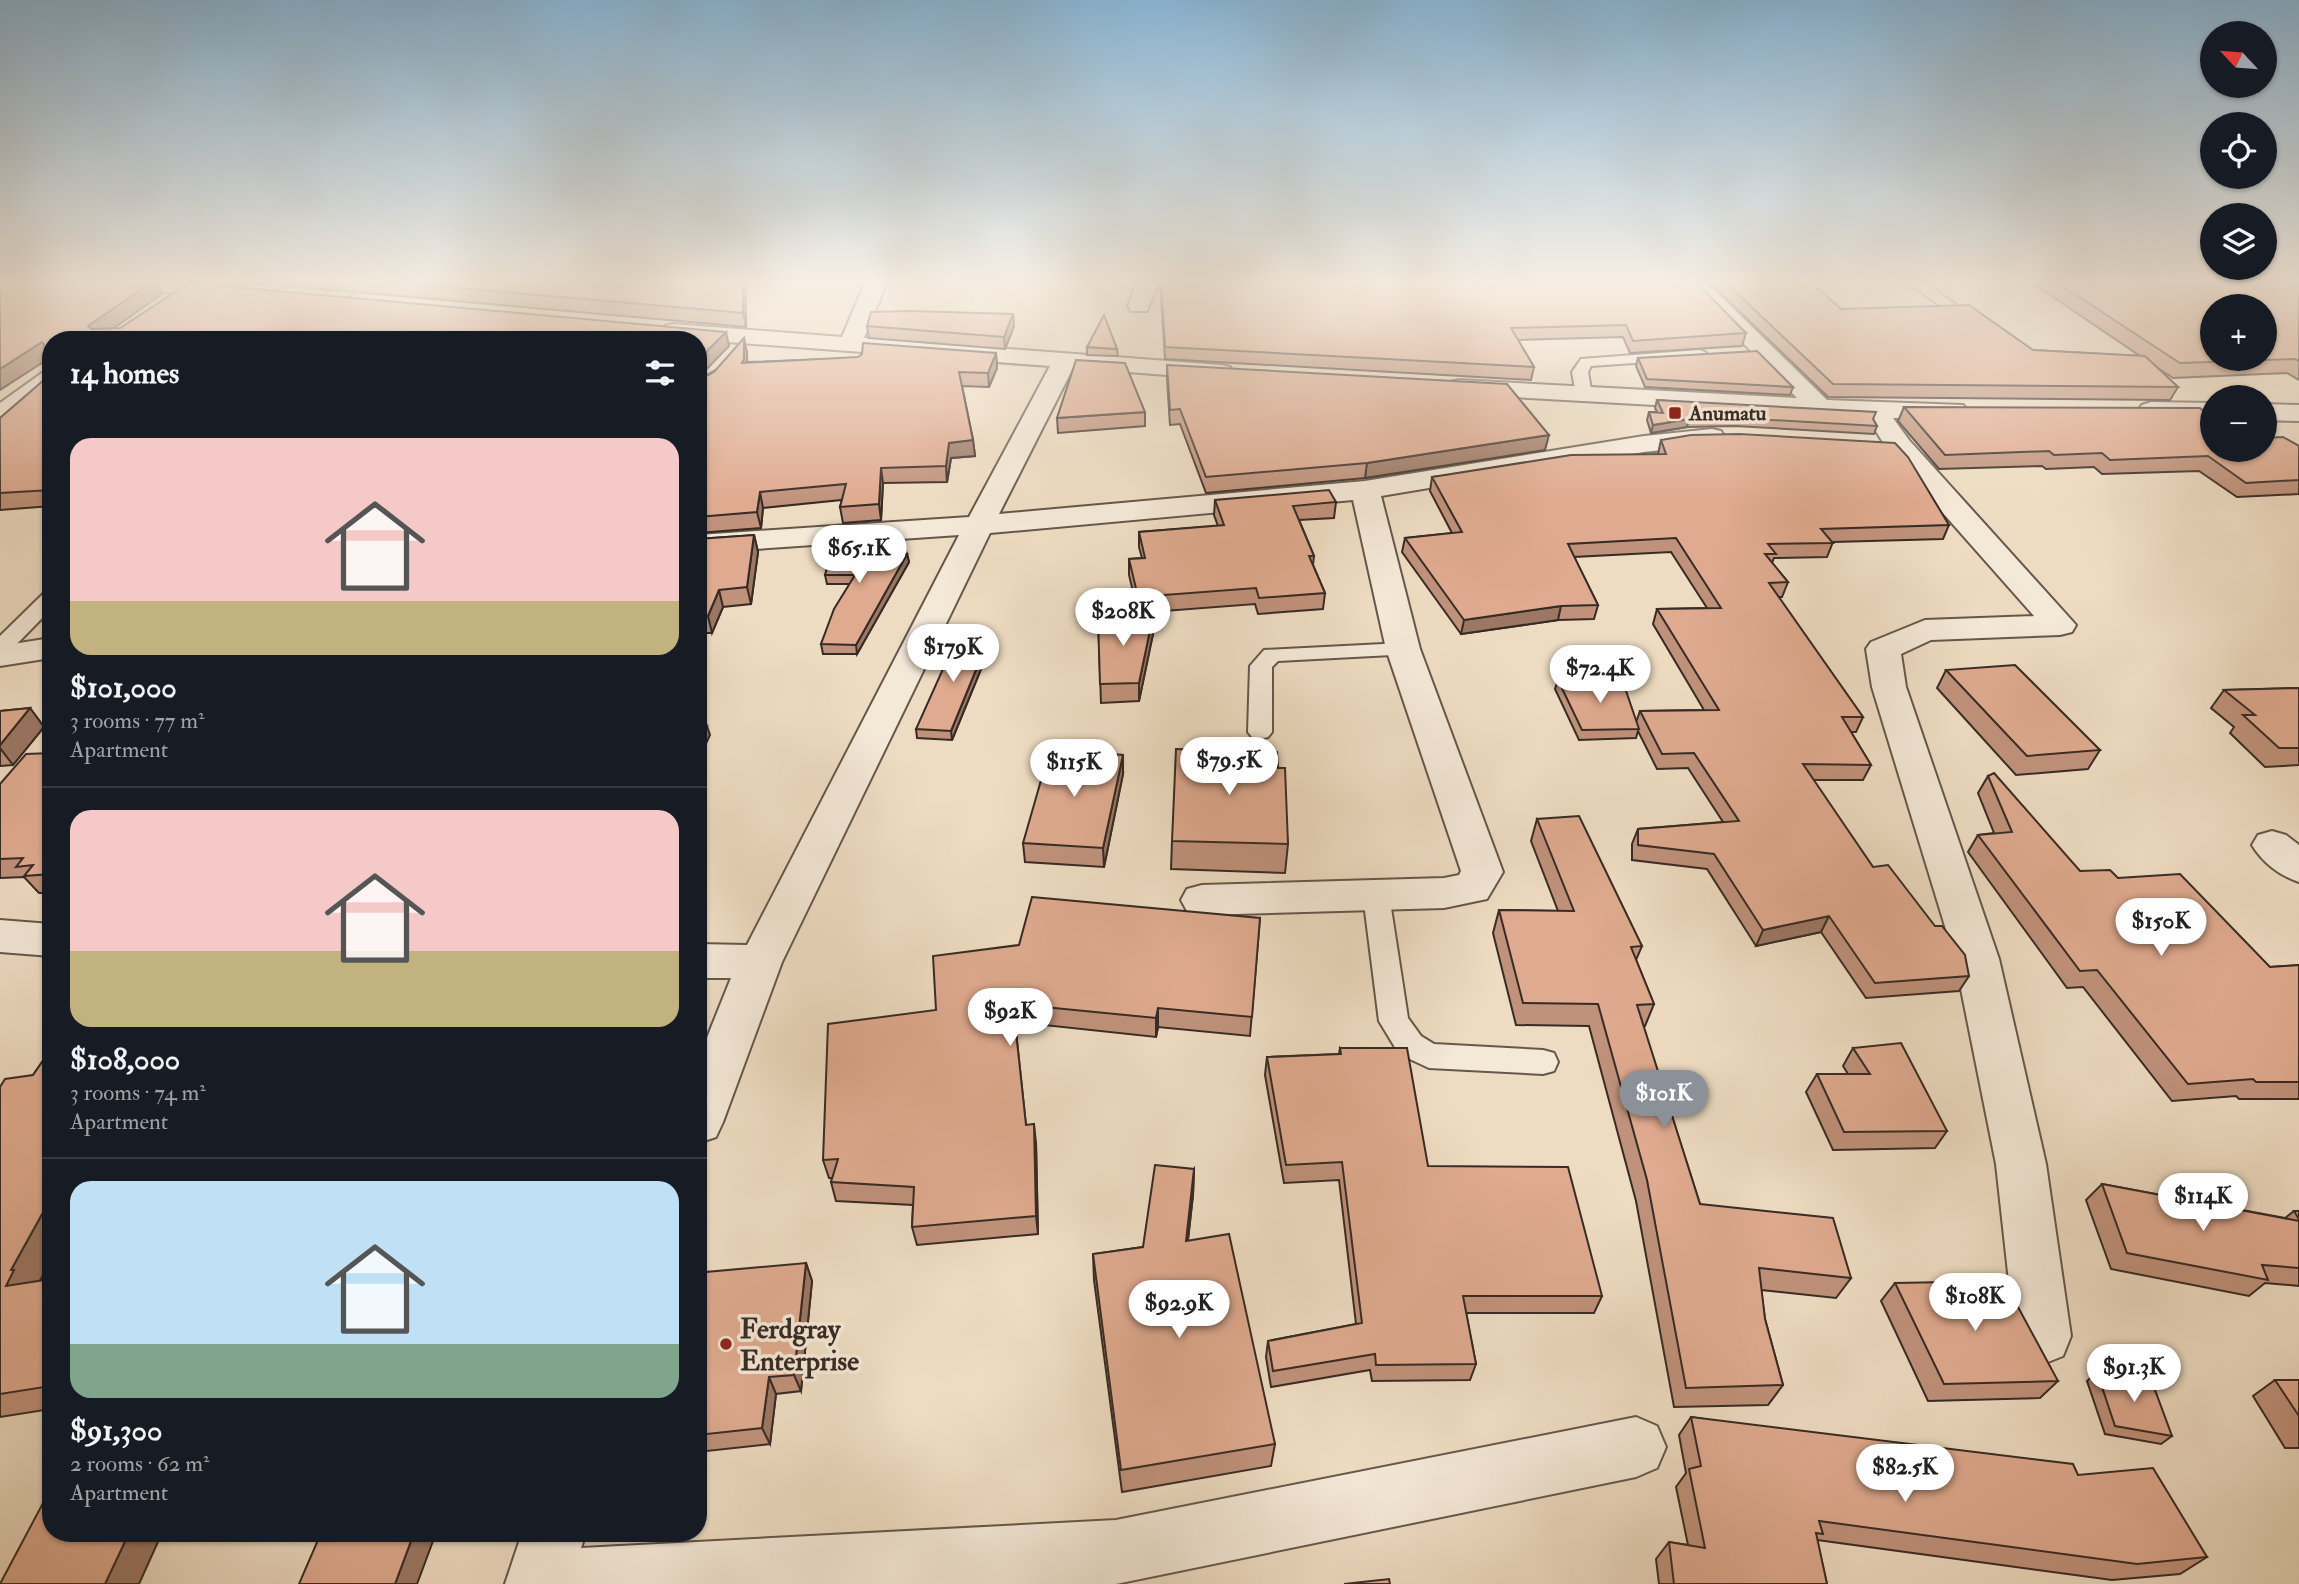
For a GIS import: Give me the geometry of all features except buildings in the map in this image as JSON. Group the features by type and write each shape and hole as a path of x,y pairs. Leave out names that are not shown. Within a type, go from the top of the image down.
{"street":[{"path":"956,354 1242,374"},
{"path":"1756,354 1821,407 1867,427 1899,446 2060,625 1925,630 1883,649 1889,687 1977,959 2021,1164 2043,1336"},
{"path":"707,1099 761,962 979,525 1064,363"},
{"path":"0,415 11,397 42,382"},
{"path":"1433,386 1821,407"},
{"path":"1867,427 1982,410"},
{"path":"2130,410 2200,411"},
{"path":"2277,412 2299,413"},
{"path":"707,543 979,525 1365,490 1665,441 1735,437"},
{"path":"1202,900 1444,893 1472,888 1482,872 1403,649 1365,490"},
{"path":"0,656 42,649"},
{"path":"707,961 761,962"},
{"path":"551,1542 537,1584 1116,1552 1636,1447"}],"lane":[{"path":"1584,395 1580,372 1586,362 1721,354"},
{"path":"0,648 42,606"},
{"path":"1260,732 1261,666 1272,656 1403,649"},
{"path":"1376,895 1394,1021 1410,1045 1429,1056 1544,1062"}],"place":[{"name":"Anumatu","path":"1675,413"},
{"name":"Ferdgray Enterprise","path":"726,1344"}]}
